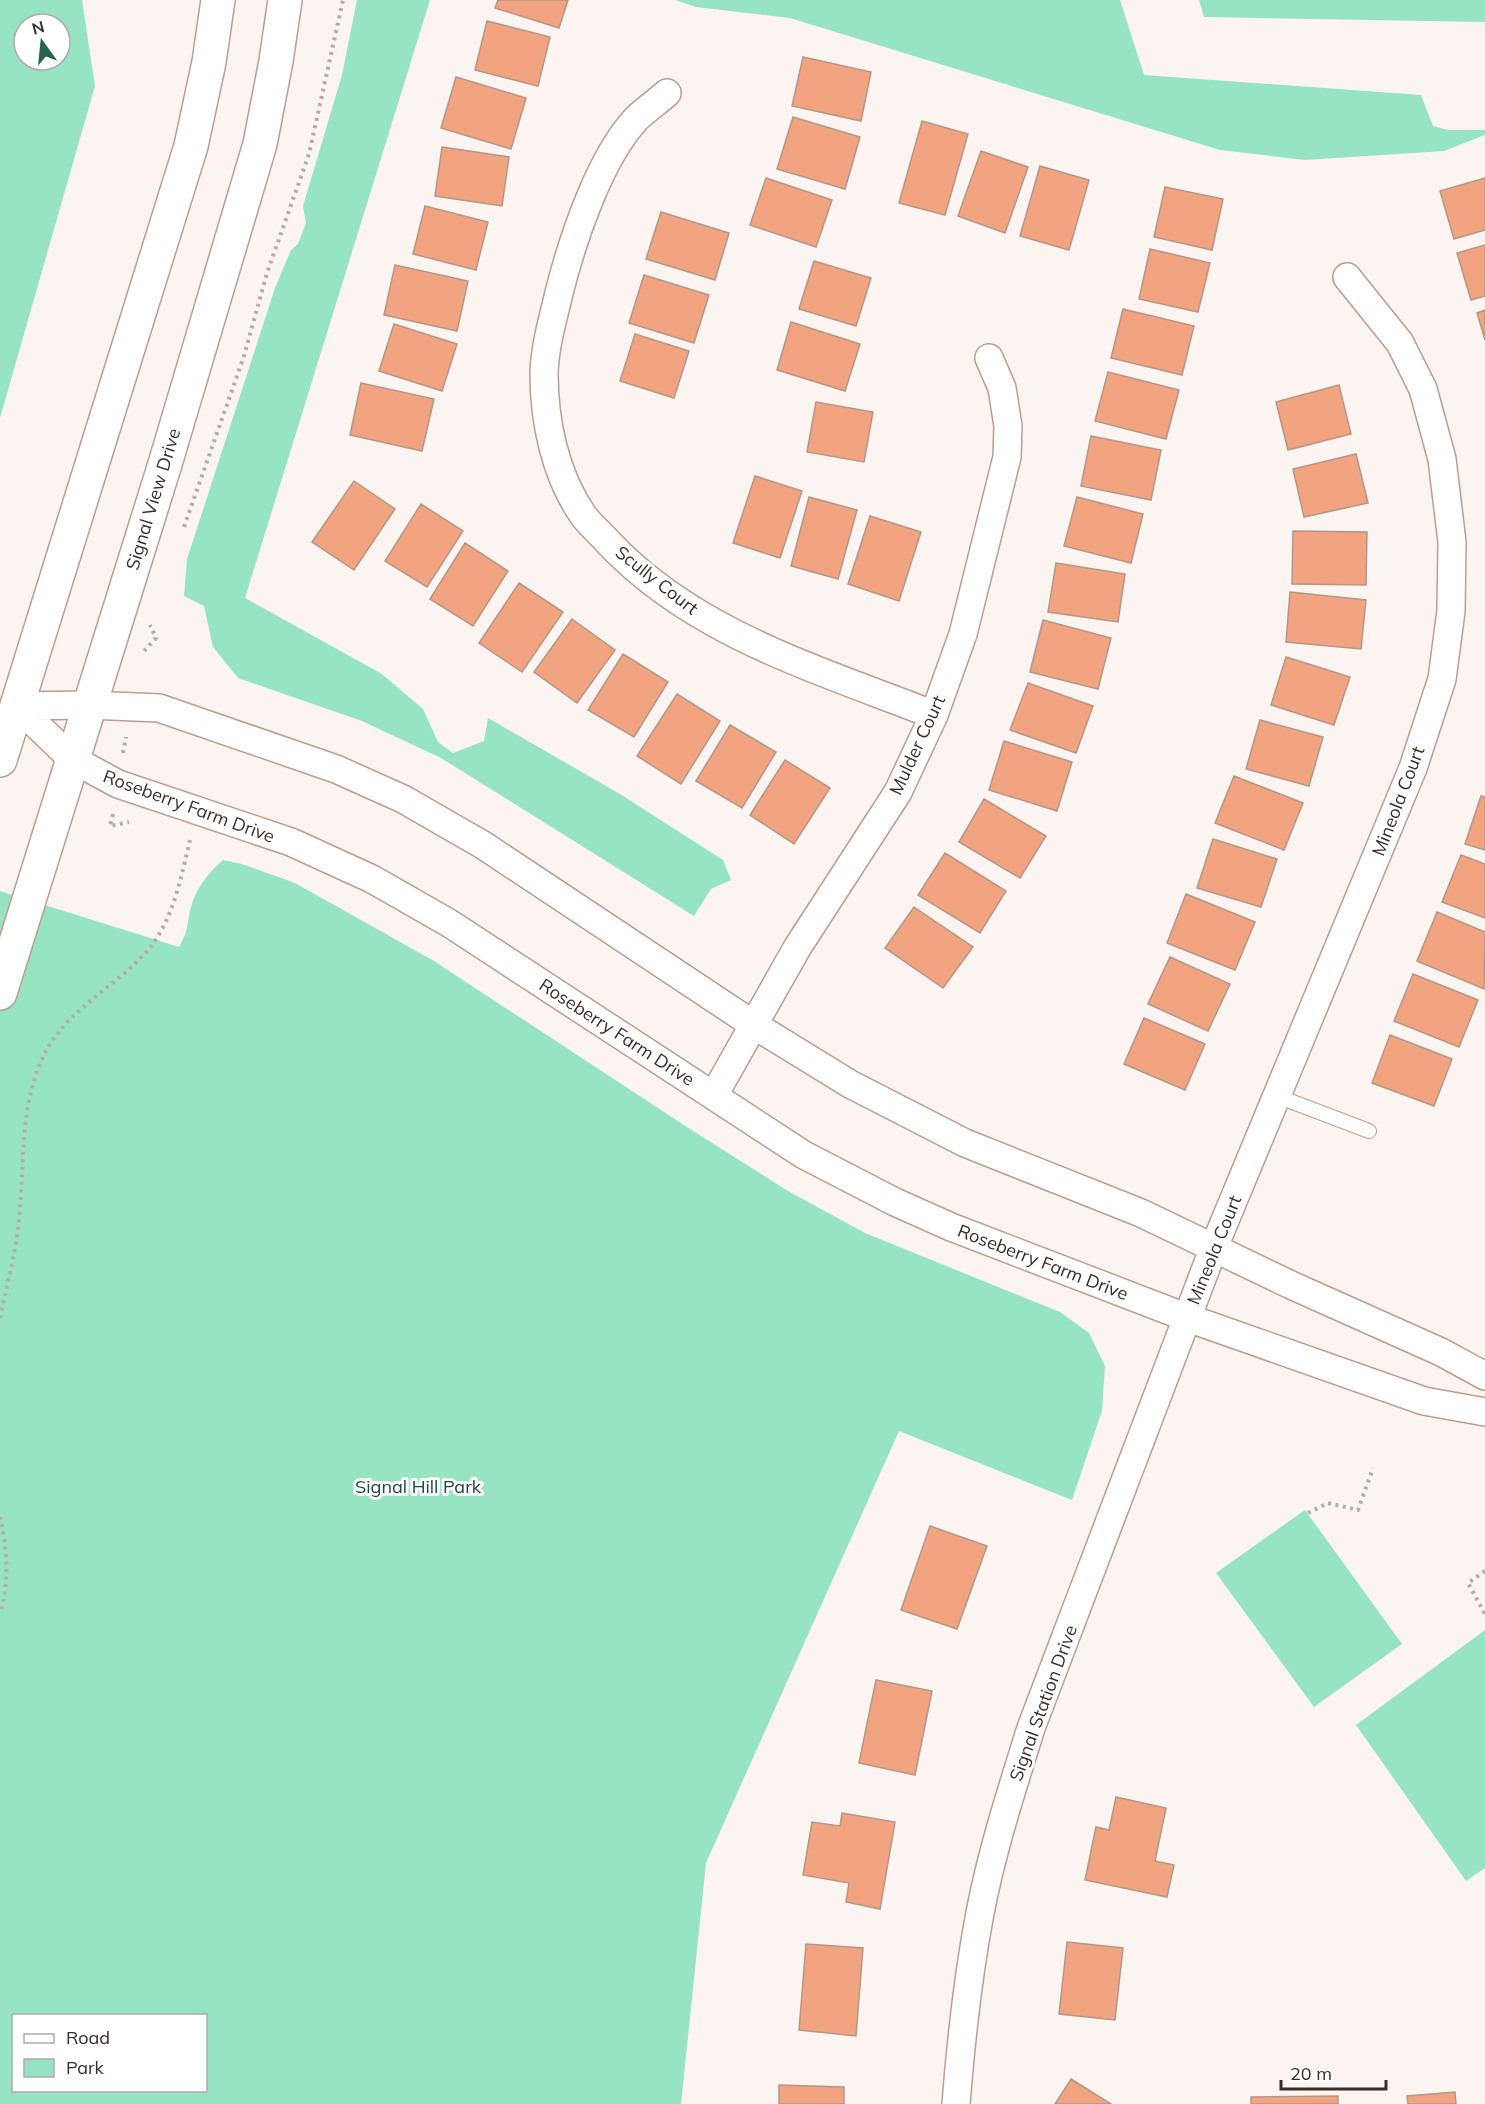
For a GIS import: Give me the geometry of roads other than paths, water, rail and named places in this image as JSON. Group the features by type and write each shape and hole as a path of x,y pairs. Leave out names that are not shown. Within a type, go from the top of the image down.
{"main road":[{"path":"0,760 191,146 209,62 218,0"},
{"name":"Signal View Drive","path":"0,993 165,464 260,144 285,0"}],"street":[{"name":"Scully Court","path":"667,93 636,120 611,153 582,220 562,282 547,345 544,371 546,407 552,442 567,485 584,515 624,559 682,604 736,635 934,715"},
{"name":"Mineola Court","path":"1188,1318 1214,1247 1413,768 1442,679 1451,611 1452,542 1442,459 1423,389 1400,343 1347,278"},
{"name":"Mulder Court","path":"714,1095 797,948 898,792 934,715 963,634 1007,457 1008,426 1003,398 989,358"},
{"path":"16,706 88,705 159,708 336,769 403,799 483,845 754,1025 850,1084 965,1143 1141,1213 1441,1352 1485,1376"},
{"name":"Roseberry Farm Drive","path":"16,706 72,759 118,784 291,842 372,879 449,923 804,1155 895,1202 951,1227 1188,1318 1424,1401 1485,1412"},
{"name":"Signal Station Drive","path":"956,2104 963,2018 980,1912 1005,1809 1031,1728 1188,1318"}],"lane":[{"path":"1277,1096 1370,1131"}],"park label":[{"name":"Signal Hill Park","path":"418,1486"}]}
